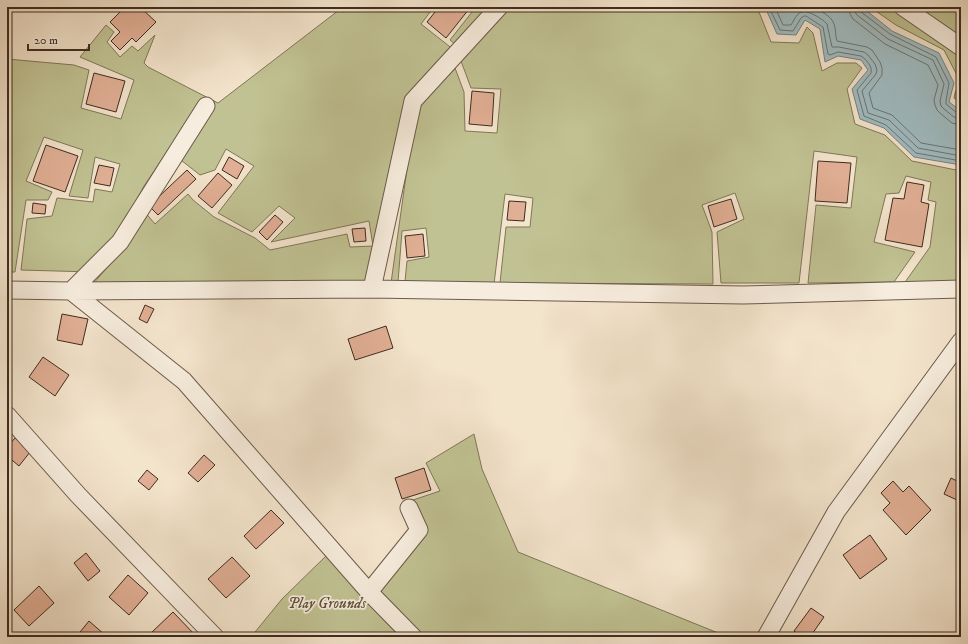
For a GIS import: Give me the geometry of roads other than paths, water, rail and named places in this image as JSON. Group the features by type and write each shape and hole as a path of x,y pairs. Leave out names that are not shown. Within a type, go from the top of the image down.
{"street":[{"path":"372,289 413,101 499,7"},
{"path":"903,7 961,47"},
{"path":"71,291 120,242 206,106"},
{"path":"7,290 372,289 743,295 961,289"},
{"path":"71,291 184,381 369,592 413,637"},
{"path":"766,637 836,512 961,341"},
{"path":"7,415 78,495 215,637"},
{"path":"369,592 419,530 409,508"}],"water":[{"path":"765,7 862,7 892,31 939,53 954,83 949,102 961,111 961,165 914,157 884,128 860,119 852,89 868,70 861,60 838,56 825,62 820,29 805,20 796,35 777,34"}],"park label":[{"name":"Play Grounds","path":"327,603"}]}
